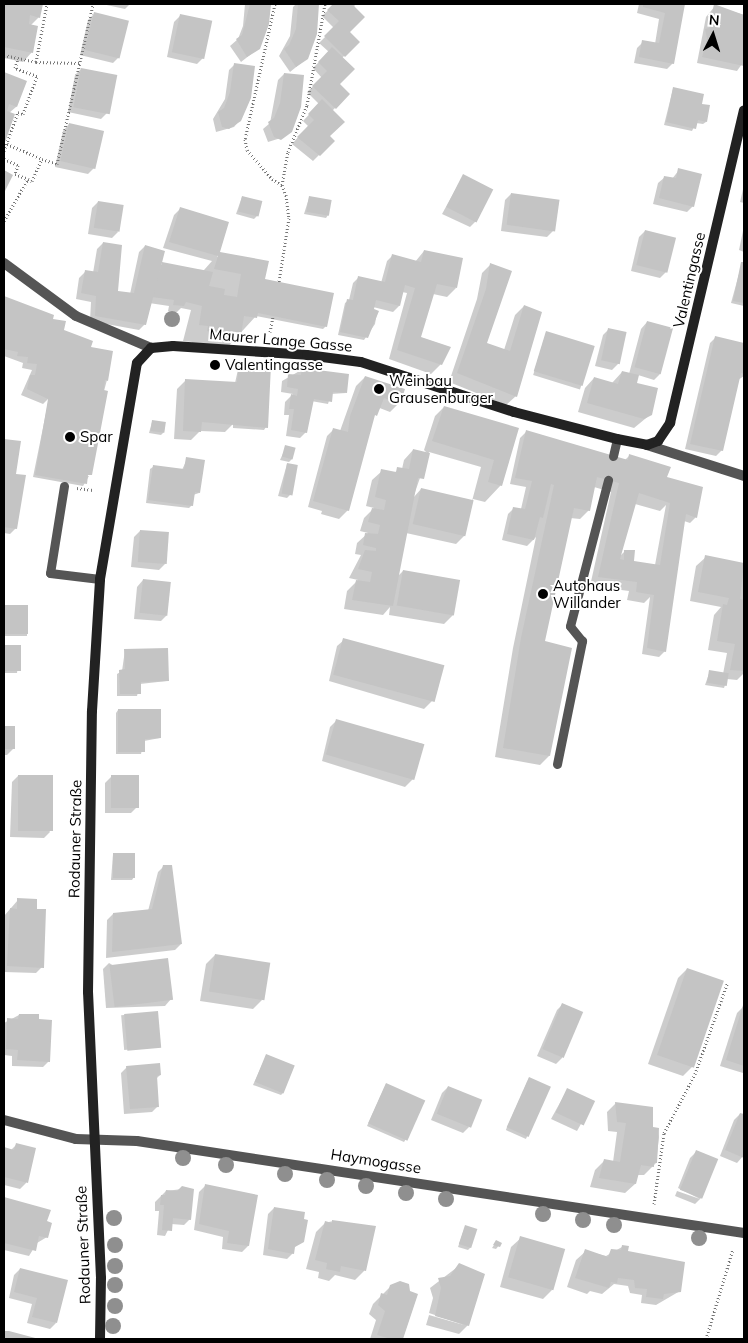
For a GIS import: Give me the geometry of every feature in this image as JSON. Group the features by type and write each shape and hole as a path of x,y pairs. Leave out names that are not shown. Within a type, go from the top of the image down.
{"main road":[{"name":"Valentingasse","path":"647,445 658,441 670,423 744,111"},
{"name":"Maurer Lange Gasse","path":"151,348 173,346 307,355 360,362 514,412 647,445"},
{"name":"Rodauner Straße","path":"100,1339 101,1278 88,992 92,711 100,579 133,378 137,363 151,348"}],"street":[{"name":"Maurer Lange Gasse","path":"4,263 76,316 151,348"},
{"name":"Maurer Lange Gasse","path":"647,445 744,476"},
{"name":"Haymogasse","path":"4,1120 94,1141 137,1141 744,1233"}],"lane":[{"path":"613,456 617,439"},
{"path":"557,764 582,642 570,626 608,480"},
{"path":"64,486 50,573 100,579"}],"path":[{"path":"36,62 47,4"},
{"path":"7,144 58,164 93,4"},
{"path":"275,4 245,139 247,150 272,179 282,185"},
{"path":"279,282 289,218 282,185 288,152 307,105 325,4"},
{"path":"4,55 36,62 80,64"},
{"path":"4,151 18,112 24,114 37,76 15,68 18,58"},
{"path":"4,159 18,165 15,174 32,181 42,159"},
{"path":"4,221 28,179"},
{"path":"270,332 273,316"},
{"path":"83,489 93,490"},
{"path":"652,1219 664,1133 695,1074 727,984"},
{"path":"706,1339 733,1249"}],"building":[{"path":"4,4 43,4 40,18 30,15 29,24 38,26 33,53 4,47"},
{"path":"250,4 271,4 269,24 260,49 247,57 236,39 242,35"},
{"path":"298,4 319,4 317,34 308,59 296,67 284,49 289,45 296,29"},
{"path":"333,4 352,4 365,17 350,32 360,42 345,57 324,36 339,21 327,10"},
{"path":"643,4 685,4 674,64 639,57 642,40 659,43 665,13 643,7"},
{"path":"714,4 744,15 744,66 702,57 707,39 705,29 709,28"},
{"path":"94,12 129,21 119,59 85,50"},
{"path":"180,14 212,21 204,59 172,52"},
{"path":"332,47 355,69 340,84 350,94 336,109 312,86 327,71 318,62"},
{"path":"234,63 255,66 251,98 241,121 229,129 222,127 218,112 224,108 230,92"},
{"path":"81,68 117,75 110,114 73,107"},
{"path":"4,72 27,81 17,107 9,104 7,111 15,114 4,145"},
{"path":"284,73 304,75 301,107 292,132 281,140 274,137 268,122 274,118 280,103"},
{"path":"673,87 704,94 702,104 710,105 707,122 698,120 696,129 666,122"},
{"path":"322,99 345,122 330,136 335,141 320,156 297,137 314,120 308,114"},
{"path":"69,123 104,131 95,169 60,161"},
{"path":"678,168 702,174 694,207 659,198 664,176 676,178"},
{"path":"4,170 13,175 4,193"},
{"path":"463,174 493,189 476,222 446,207"},
{"path":"511,193 560,200 555,232 507,225"},
{"path":"242,196 262,201 259,217 238,212"},
{"path":"309,196 332,200 329,216 306,212"},
{"path":"98,201 124,205 119,232 94,228"},
{"path":"180,207 229,222 220,252 269,261 265,279 334,293 327,327 258,313 257,318 244,316 241,335 207,331 208,326 199,325 202,306 186,302 184,306 173,305 174,300 152,297 162,262 213,272 209,286 225,289 224,295 237,297 241,274 214,269 218,256 169,242"},
{"path":"645,230 676,238 667,273 636,265"},
{"path":"103,242 122,245 118,291 134,293 145,245 165,251 146,325 95,316 96,296 81,293 85,270 98,272"},
{"path":"424,250 463,258 457,288 437,284 421,337 451,347 442,365 397,350 415,288 405,285 400,306 376,300 374,309 379,311 368,338 340,332 347,299 353,300 358,276 385,282 392,254 421,262"},
{"path":"741,262 744,262 744,303 733,301"},
{"path":"490,263 512,271 487,343 510,351 524,305 542,312 517,397 457,373 486,289"},
{"name":"Spar","path":"4,296 54,315 53,319 66,321 64,330 93,341 91,347 113,351 108,381 105,380 104,390 108,391 92,475 88,475 87,484 35,475 48,399 27,389 30,375 35,375 37,364 27,363 28,357 17,356 18,352 4,349"},
{"path":"647,321 673,328 661,374 635,367"},
{"path":"608,328 627,332 620,364 601,360"},
{"path":"546,331 595,346 582,386 534,371"},
{"path":"715,336 744,343 744,374 741,373 723,451 690,444"},
{"path":"239,363 271,365 268,428 202,422 201,432 183,431 185,379 237,382"},
{"path":"302,368 349,374 347,393 333,392 332,402 314,399 307,433 291,430 294,409 289,409 291,394 297,396 298,389 287,387 288,374 301,375"},
{"path":"622,371 639,375 637,383 658,388 652,415 644,419 587,403 594,377 618,384"},
{"path":"365,376 405,389 400,404 384,398 377,416 375,415 349,511 313,501 333,428 348,432 350,416"},
{"path":"444,406 519,428 502,486 488,482 494,460 432,441"},
{"path":"152,420 166,422 164,433 150,431"},
{"path":"526,430 628,460 629,454 671,467 667,477 703,487 697,518 686,514 666,652 647,648 654,595 636,592 637,582 598,577 619,483 597,477 590,511 574,508 545,641 572,648 550,756 503,748 521,638 554,485 551,484 543,518 540,517 534,540 507,534 513,507 525,509 532,481 515,478","holes":["639,493 670,503 660,565 634,561 635,550 624,550 624,560 620,559"]},
{"path":"4,439 21,441 16,474 26,475 17,529 4,527"},
{"path":"285,445 296,448 293,459 282,457"},
{"path":"413,449 430,453 424,479 418,478 393,606 352,600 356,580 370,582 372,572 358,569 365,550 376,551 376,548 363,545 365,533 378,534 380,525 368,522 372,508 384,510 386,500 375,497 381,469 396,472 397,467 409,469"},
{"path":"186,457 205,460 200,493 195,492 193,506 148,500 153,465 184,469"},
{"path":"287,463 298,465 292,495 282,494"},
{"path":"421,488 474,500 465,536 413,524"},
{"path":"140,530 169,532 167,564 138,562"},
{"path":"705,555 744,563 740,599 744,600 744,671 730,670 735,644 717,641 723,604 727,605 729,598 698,592"},
{"path":"403,570 460,580 454,616 397,605"},
{"path":"143,579 171,582 167,616 139,613"},
{"path":"4,605 28,605 28,634 4,634"},
{"path":"343,638 444,665 435,702 333,675"},
{"path":"4,645 21,645 21,671 4,671"},
{"path":"168,648 169,681 141,682 141,694 120,694 119,670 125,669 124,649"},
{"path":"709,670 729,673 727,686 707,683"},
{"path":"118,709 161,709 161,738 145,739 145,752 118,752"},
{"path":"336,719 424,744 414,780 326,755"},
{"path":"4,726 15,726 15,749 4,749"},
{"path":"18,775 53,775 53,831 18,831"},
{"path":"111,775 139,775 139,808 111,808"},
{"path":"113,853 135,853 135,878 113,878"},
{"path":"163,865 172,865 182,944 112,952 113,913 152,909"},
{"path":"17,898 37,899 37,909 46,909 44,968 7,966 10,908 17,909"},
{"path":"215,954 270,963 264,1000 209,992"},
{"path":"168,958 173,1000 115,1007 109,965"},
{"path":"687,968 724,981 694,1068 657,1055"},
{"path":"744,1002 744,1066 726,1060"},
{"path":"562,1003 583,1012 564,1058 542,1049"},
{"path":"158,1011 161,1048 127,1051 124,1014"},
{"path":"19,1014 39,1014 39,1019 52,1020 50,1062 17,1060 18,1050 6,1049 7,1018 18,1019"},
{"path":"266,1054 295,1066 284,1093 255,1082"},
{"path":"160,1063 161,1075 157,1076 159,1107 130,1109 126,1066"},
{"path":"529,1077 551,1087 529,1137 507,1127"},
{"path":"386,1083 425,1100 407,1141 368,1123"},
{"path":"448,1086 482,1100 471,1128 437,1114"},
{"path":"567,1088 595,1101 584,1126 556,1112"},
{"path":"615,1102 653,1107 653,1127 659,1128 657,1163 654,1163 654,1167 641,1165 636,1184 599,1178 604,1159 620,1162 626,1123 617,1122"},
{"path":"740,1113 744,1114 744,1158 725,1150"},
{"path":"16,1143 36,1148 28,1183 4,1177 4,1147 14,1150"},
{"path":"696,1150 718,1159 702,1199 680,1190"},
{"path":"205,1184 258,1195 249,1246 227,1243 229,1231 199,1224"},
{"path":"182,1186 194,1189 191,1220 173,1218 172,1231 162,1230 164,1205 160,1205 161,1195 165,1195 166,1190 177,1191"},
{"path":"4,1197 51,1210 47,1221 52,1223 48,1238 39,1236 36,1251 4,1243"},
{"path":"274,1207 305,1212 304,1219 308,1220 304,1242 295,1247 294,1254 268,1249"},
{"path":"332,1220 376,1226 366,1271 341,1266 340,1272 326,1269 327,1263 315,1260 325,1221 332,1223"},
{"path":"465,1225 477,1229 471,1248 459,1244"},
{"path":"520,1236 565,1249 553,1290 508,1277"},
{"path":"496,1240 502,1243 500,1247 493,1245"},
{"path":"622,1245 629,1246 628,1251 685,1262 681,1292 664,1294 663,1299 646,1297 647,1289 635,1288 634,1280 618,1278 617,1283 611,1282 609,1288 575,1278 585,1249 608,1257 611,1249 621,1250"},
{"path":"459,1263 485,1274 469,1326 435,1316 441,1288 438,1278 450,1276"},
{"path":"20,1268 68,1280 57,1323 32,1317 37,1298 14,1292"},
{"path":"400,1281 409,1284 410,1291 418,1294 403,1339 391,1339 377,1335 385,1311 378,1305 381,1293 387,1295 390,1285"},
{"path":"4,1331 9,1331 39,1339 4,1339"}],"place":[{"name":"Valentingasse","path":"215,365"},
{"name":"Weinbau Grausenburger","path":"379,389"},
{"name":"Spar","path":"70,437"},
{"name":"Autohaus Willander","path":"543,594"}]}
